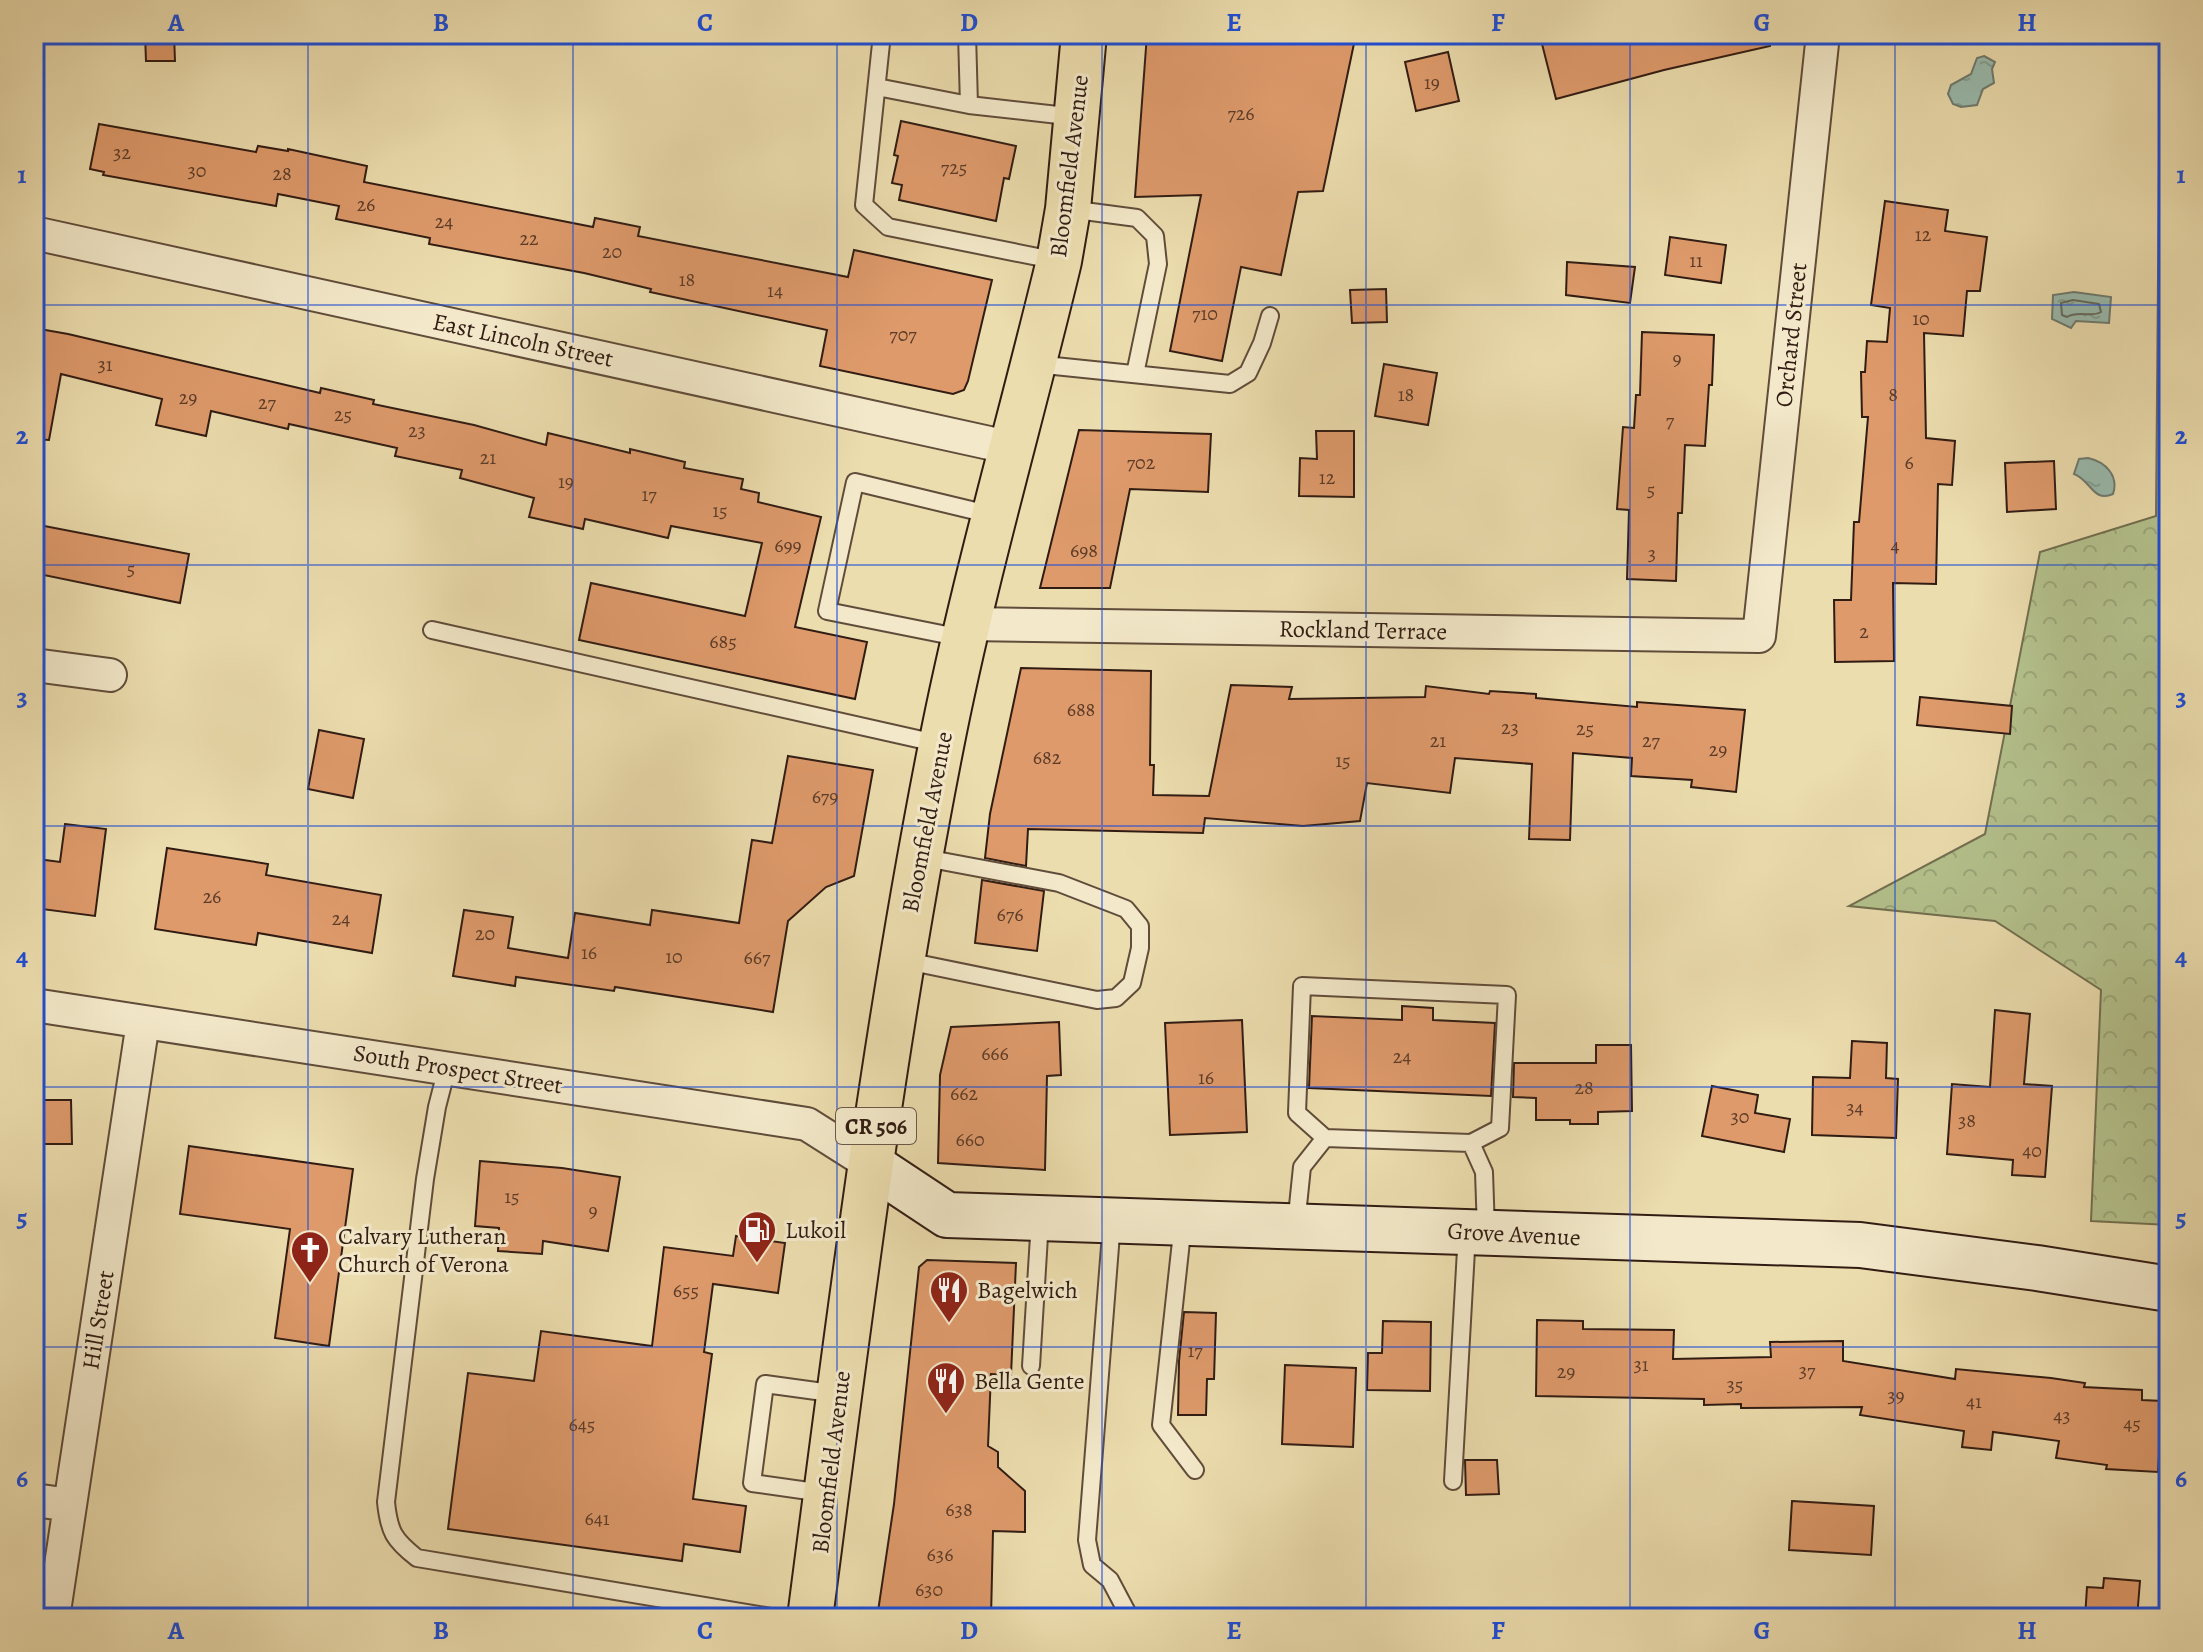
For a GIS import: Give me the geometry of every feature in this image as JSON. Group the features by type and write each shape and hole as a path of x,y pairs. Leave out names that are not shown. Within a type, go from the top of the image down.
{"main road":[{"name":"Bloomfield Avenue","path":"810,1618 870,1164 901,960 965,631 1059,261 1068,209 1084,34"}],"street":[{"name":"Orchard Street","path":"1759,636 1823,34"},
{"name":"East Lincoln Street","path":"34,233 1012,448"},
{"name":"Rockland Terrace","path":"965,631 1759,636"},
{"path":"34,665 110,675"},
{"name":"South Prospect Street","path":"34,1005 807,1124 870,1164"},
{"name":"Hill Street","path":"53,1618 143,1022"},
{"name":"Grove Avenue","path":"870,1164 947,1215 1860,1245 2169,1289"},
{"path":"34,1500 70,1505"}],"lane":[{"path":"882,34 864,205 888,227 1059,261"},
{"path":"967,34 969,105"},
{"path":"877,87 969,105 1077,117"},
{"path":"1068,209 1137,218 1155,236 1158,264 1135,374"},
{"path":"1034,364 1230,384 1248,373 1270,316"},
{"path":"965,631 827,611 855,482 994,515"},
{"path":"432,630 941,744"},
{"path":"901,960 1097,1000 1116,998 1132,983 1140,948 1140,926 1126,909 1106,900 1059,883 919,857"},
{"path":"1302,986 1507,995 1500,1128 1471,1143 1325,1138 1297,1113 1302,986"},
{"path":"447,1068 425,1179 386,1502 389,1527 399,1544 417,1558 777,1618"},
{"path":"1296,1226 1302,1167 1325,1138"},
{"path":"1453,1481 1484,1172 1471,1143"},
{"path":"1031,1366 1040,1218"},
{"path":"1112,1220 1087,1540 1092,1565 1110,1580 1128,1614"},
{"path":"1183,1221 1161,1425 1195,1470"},
{"path":"827,1493 752,1483 755,1455 765,1384 840,1394"}],"green space":[{"path":"2159,157 2169,157 2169,1225 2091,1221 2101,990 1995,921 1849,906 1985,834 2040,552 2156,516"}],"water":[{"path":"1984,56 1995,62 1992,69 1994,83 1983,89 1977,105 1961,107 1953,104 1948,94 1951,85 1971,74 1977,58"},
{"path":"2074,292 2111,297 2109,323 2076,321 2071,328 2052,319 2053,295"},
{"path":"2088,458 2110,471 2114,481 2113,494 2101,496 2074,474 2079,459"}],"building":[{"path":"145,34 174,34 175,61 146,61"},
{"path":"1147,34 1356,34 1323,191 1298,192 1281,275 1241,267 1222,361 1170,351 1201,195 1135,197"},
{"path":"1565,34 1769,34 1770,46 1556,99 1541,40"},
{"path":"1448,52 1459,101 1416,111 1405,62"},
{"path":"901,121 1016,146 1009,179 1004,178 996,221 899,200 902,185 892,183"},
{"path":"99,124 256,152 258,146 288,149 367,166 364,182 593,227 595,218 640,227 638,236 848,277 854,250 992,280 968,381 964,390 953,394 820,366 827,330 650,292 651,289 584,273 429,244 430,238 336,219 339,206 278,194 276,206 103,175 104,172 90,169"},
{"path":"1885,201 1948,210 1945,231 1987,237 1980,291 1967,291 1963,336 1924,333 1926,438 1955,441 1952,485 1938,484 1936,584 1893,583 1894,661 1835,662 1834,600 1851,600 1854,522 1859,522 1868,417 1862,417 1861,372 1865,372 1867,341 1887,342 1890,308 1871,305"},
{"path":"1670,237 1726,245 1721,283 1665,275"},
{"path":"1567,262 1635,267 1630,303 1566,295"},
{"path":"1386,289 1387,322 1352,323 1350,290"},
{"path":"34,328 320,393 321,388 374,400 373,404 474,425 546,445 548,433 630,453 630,449 685,462 684,468 743,479 741,489 759,493 758,502 821,517 795,627 867,642 855,699 579,640 591,583 745,616 762,543 671,526 668,538 585,519 583,529 529,517 534,498 460,478 462,470 395,456 397,448 289,424 288,429 211,411 206,436 156,425 162,399 61,374 49,440 34,439"},
{"path":"1642,332 1714,335 1705,446 1685,445 1682,513 1678,513 1676,581 1627,579 1629,510 1617,509 1623,427 1634,428 1636,395 1640,395"},
{"path":"1384,364 1437,373 1428,425 1375,416"},
{"path":"1079,430 1211,434 1208,492 1130,489 1110,588 1040,588"},
{"path":"1316,431 1354,431 1354,497 1299,496 1300,458 1317,459"},
{"path":"2054,461 2056,509 2007,512 2005,463"},
{"path":"34,524 189,554 180,603 34,573"},
{"path":"1021,668 1151,671 1150,765 1154,765 1153,795 1209,796 1231,685 1292,687 1289,699 1425,697 1426,686 1489,694 1490,691 1536,694 1536,698 1637,707 1637,702 1745,710 1736,792 1691,787 1692,780 1631,776 1632,758 1573,753 1570,840 1529,839 1532,764 1455,758 1450,793 1367,783 1360,821 1303,826 1205,818 1203,833 1028,829 1026,866 985,858 990,814"},
{"path":"1920,697 2012,706 2010,734 1917,725"},
{"path":"319,730 364,739 353,798 308,789"},
{"path":"788,756 873,770 854,876 826,887 788,921 773,1012 615,987 614,991 516,977 515,986 453,976 464,910 513,917 508,948 568,958 575,913 650,925 652,910 739,923 752,840 772,843"},
{"path":"65,824 106,829 95,916 34,908 37,859 60,862"},
{"path":"167,848 268,864 266,875 381,895 372,953 258,933 256,945 155,929"},
{"path":"982,880 1044,891 1037,951 975,943"},
{"path":"1402,1006 1433,1008 1433,1020 1495,1023 1491,1096 1309,1088 1312,1016 1402,1020"},
{"path":"1995,1010 2030,1014 2024,1084 2052,1086 2045,1177 2012,1175 2013,1160 1947,1154 1952,1084 1990,1087"},
{"path":"1242,1020 1247,1132 1170,1135 1165,1023"},
{"path":"1059,1022 1061,1075 1047,1076 1045,1170 938,1163 940,1075 951,1027"},
{"path":"1852,1041 1887,1043 1886,1078 1898,1079 1896,1138 1812,1135 1813,1077 1850,1078"},
{"path":"1596,1045 1631,1045 1632,1111 1598,1112 1598,1124 1536,1120 1536,1098 1513,1097 1514,1063 1596,1063"},
{"path":"1712,1086 1758,1095 1755,1113 1790,1119 1784,1152 1702,1136"},
{"path":"34,1100 71,1100 72,1144 34,1144"},
{"name":"Calvary Lutheran Church of Verona","path":"189,1146 353,1169 329,1346 275,1338 290,1229 180,1214"},
{"path":"480,1161 620,1177 608,1251 543,1241 542,1254 498,1251 499,1228 475,1226"},
{"path":"736,1236 785,1243 778,1293 713,1284 704,1352 712,1354 693,1499 746,1506 740,1552 684,1544 682,1561 448,1529 468,1373 534,1381 541,1331 652,1346 664,1247 733,1256"},
{"path":"927,1260 1016,1263 1011,1375 991,1374 988,1446 998,1452 998,1467 1025,1491 1025,1532 993,1531 991,1618 877,1618 894,1504 919,1267"},
{"path":"1184,1312 1216,1313 1214,1379 1207,1379 1206,1415 1178,1415"},
{"path":"1537,1320 1583,1321 1583,1329 1674,1330 1673,1359 1771,1357 1770,1342 1843,1341 1843,1361 1955,1379 1956,1369 2051,1378 2085,1383 2084,1387 2142,1390 2142,1400 2162,1401 2158,1472 2106,1469 2107,1465 2056,1458 2059,1441 1993,1432 1991,1450 1962,1447 1964,1431 1860,1415 1862,1407 1741,1408 1741,1404 1704,1405 1704,1399 1536,1396"},
{"path":"1383,1321 1431,1322 1430,1391 1367,1390 1368,1353 1382,1353"},
{"path":"1285,1365 1356,1368 1353,1447 1282,1444"},
{"path":"1465,1460 1497,1460 1499,1494 1466,1495"},
{"path":"1792,1501 1874,1506 1871,1555 1789,1550"},
{"path":"2104,1578 2140,1581 2137,1618 2085,1618 2087,1587 2103,1588"}],"place":[{"name":"Lukoil","path":"757,1264"},
{"name":"Calvary Lutheran Church of Verona","path":"310,1284"},
{"name":"Bagelwich","path":"949,1324"},
{"name":"Bella Gente","path":"946,1415"}]}
